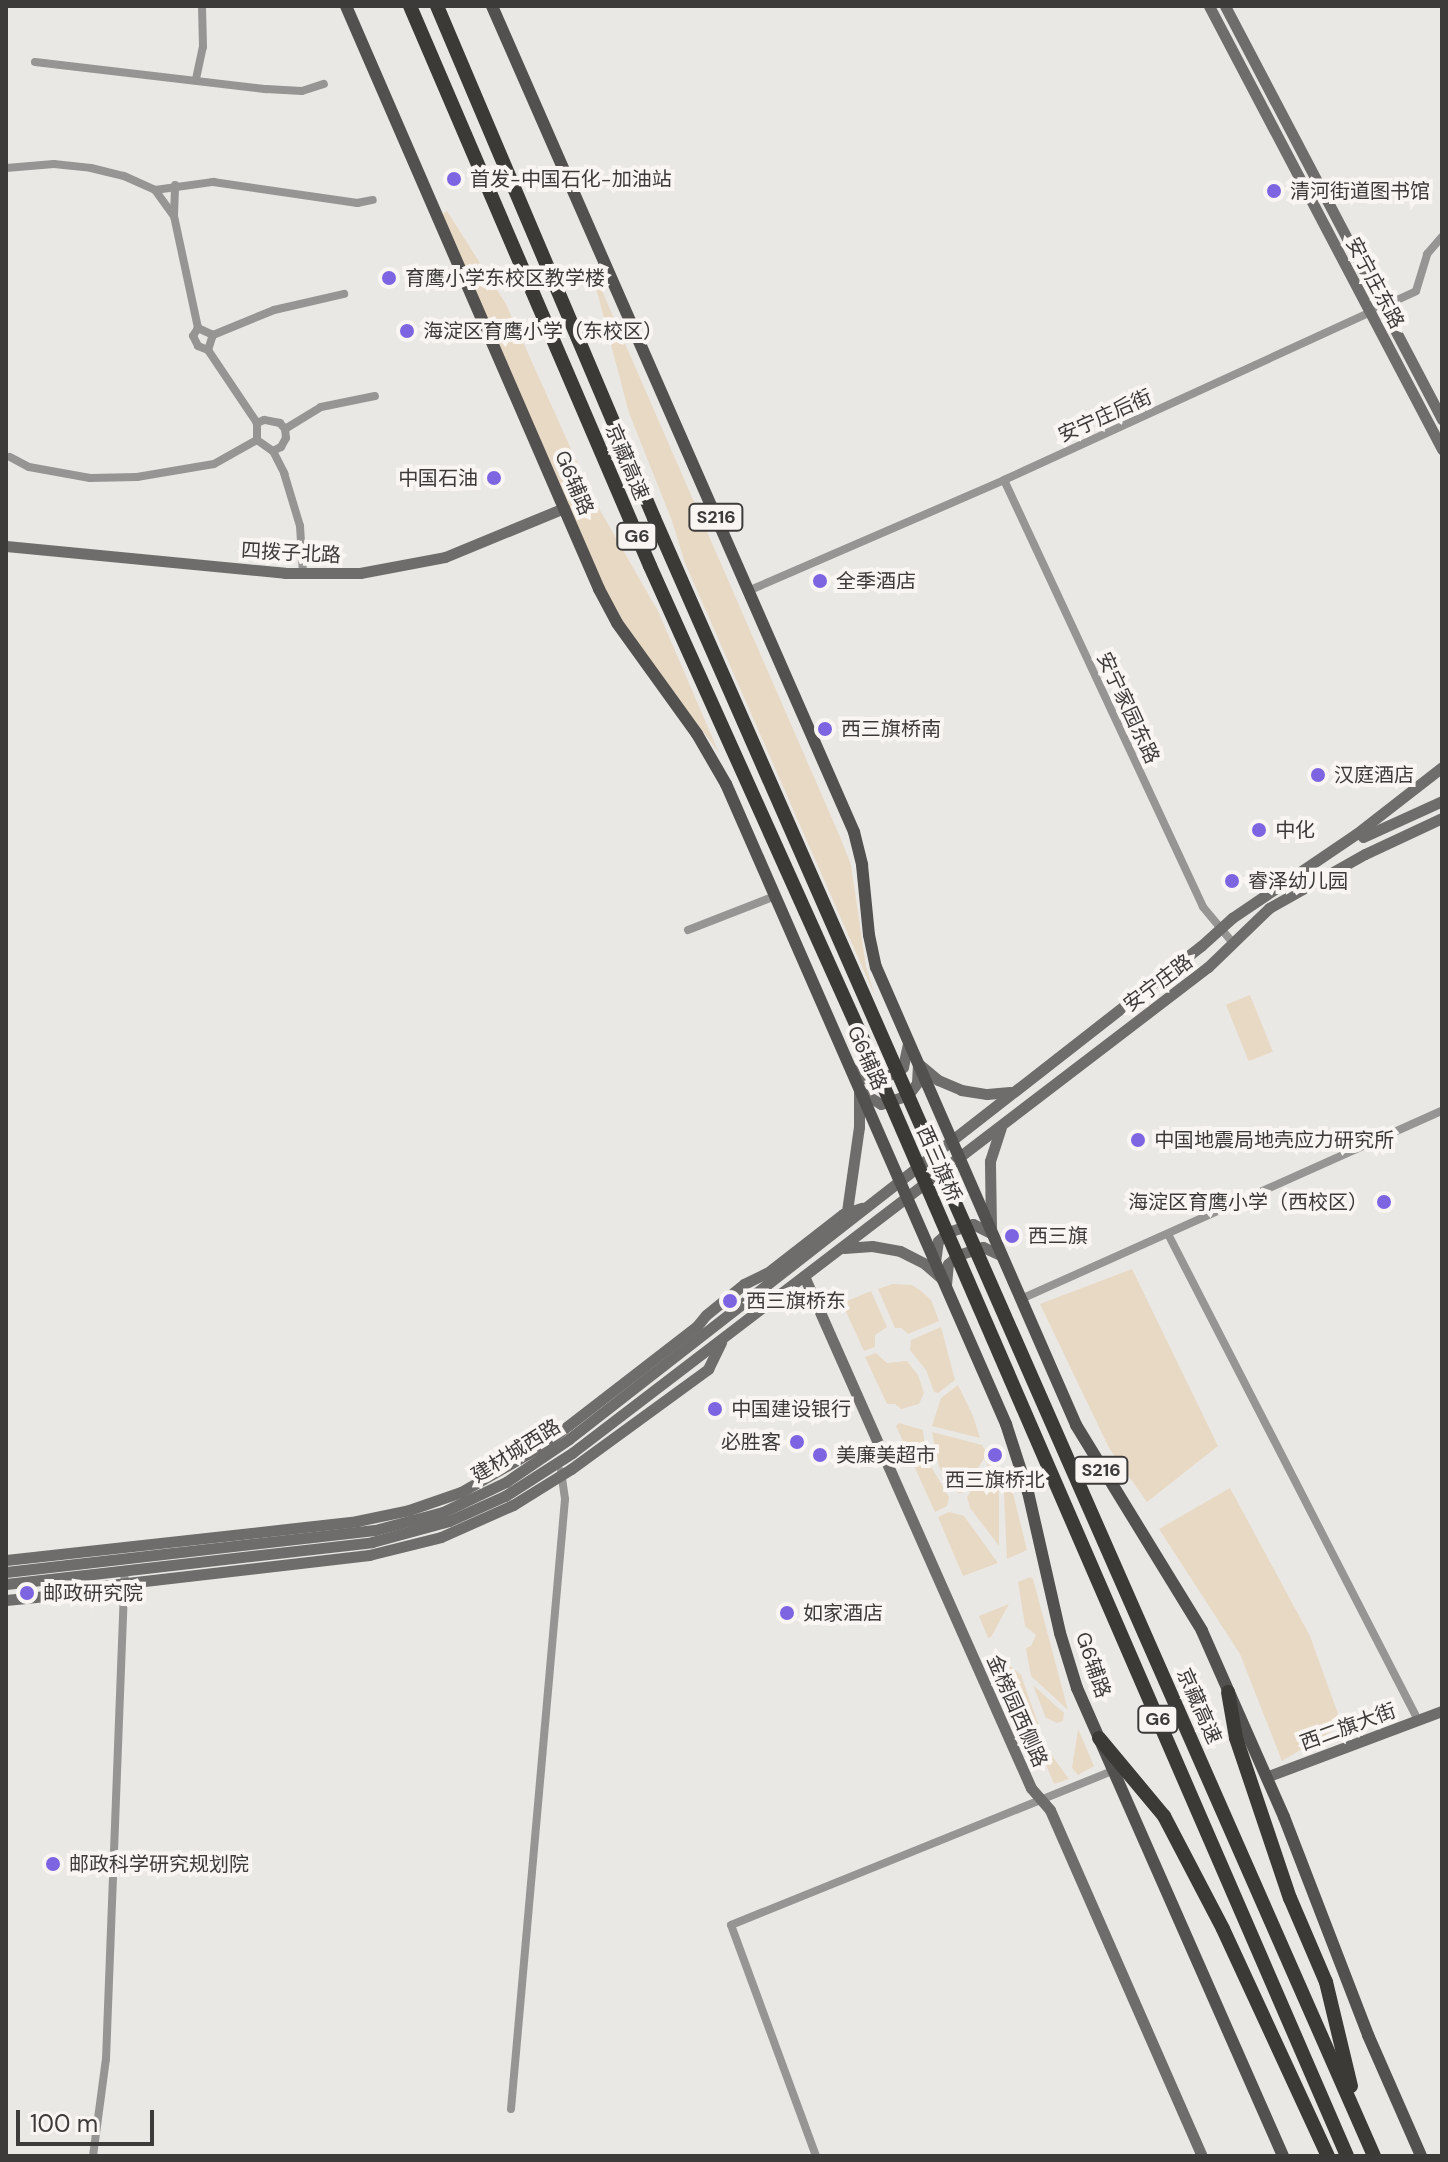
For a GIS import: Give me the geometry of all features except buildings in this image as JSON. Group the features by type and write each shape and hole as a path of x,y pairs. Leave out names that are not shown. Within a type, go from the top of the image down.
{"highway":[{"name":"京藏高速","path":"410,6 656,581 873,1062"},
{"name":"京藏高速","path":"437,6 654,518 889,1056"},
{"name":"西三旗桥","path":"889,1056 987,1272"},
{"name":"西三旗桥","path":"873,1062 1347,2156"},
{"name":"京藏高速","path":"987,1272 1374,2156"},
{"path":"1228,1692 1240,1753 1290,1898 1326,1982 1361,2125"},
{"path":"1099,1738 1164,1816 1223,1929 1328,2156"}],"main road":[{"name":"G6辅路","path":"346,6 617,623 717,767 907,1197 1015,1449 1065,1651 1099,1738 1283,2156"},
{"name":"S216","path":"492,6 854,832 862,865 872,950 907,1037 1084,1442 1187,1603 1228,1692 1266,1777 1368,2035 1421,2156"},
{"name":"安宁庄东路","path":"1209,6 1442,449"},
{"name":"安宁庄东路","path":"1225,6 1442,419"},
{"name":"四拨子北路","path":"6,546 303,574 369,572 421,563 564,508"},
{"name":"安宁庄路","path":"952,1141 1261,896 1333,851 1442,767"},
{"name":"安宁庄路","path":"1333,851 1442,801"},
{"name":"安宁庄路","path":"907,1197 1208,967 1269,908 1300,889 1442,818"},
{"path":"850,1067 859,1076 871,1081 898,1072 908,1058 907,1037"},
{"path":"917,1060 933,1077 961,1090 1000,1094 1022,1086"},
{"path":"858,1085 869,1099 881,1104 908,1095 917,1083 917,1060"},
{"path":"839,1229 846,1211 860,1116 858,1085"},
{"path":"994,1236 990,1156 996,1136 1010,1119"},
{"name":"建材城西路","path":"6,1572 395,1526 557,1464 839,1229 952,1141"},
{"name":"建材城西路","path":"6,1600 125,1577 403,1536 490,1504 557,1464 907,1197"},
{"name":"建材城西路","path":"6,1560 357,1521 409,1510 461,1492 543,1445 697,1326 744,1284 767,1273 846,1211 871,1204"},
{"path":"937,1266 937,1244 948,1232 977,1224 989,1229 994,1236"},
{"path":"833,1254 860,1245 900,1251 929,1267 947,1289"},
{"path":"947,1289 948,1264 958,1255 987,1248 996,1250 1004,1260"},
{"name":"金榜园西侧路","path":"804,1276 1031,1788 1050,1810 1202,2156"},
{"name":"建材城西路","path":"6,1584 125,1577"},
{"name":"西二旗大街","path":"1266,1777 1442,1711"}],"street":[{"path":"196,79 203,47 202,6"},
{"path":"35,62 302,91 324,84"},
{"path":"6,168 54,164 124,176 155,190 174,216"},
{"path":"155,190 213,182 357,203 373,200"},
{"path":"175,185 174,216 198,328 193,336 198,346 208,350 257,423 257,440"},
{"name":"安宁庄后街","path":"748,591 1004,480 1383,308 1416,291 1427,254 1442,237"},
{"path":"208,350 213,335 274,310 344,294"},
{"path":"198,328 206,329 213,335"},
{"path":"285,429 321,407 375,396"},
{"path":"257,423 273,420 285,429 286,438 281,447 273,451"},
{"path":"257,440 273,451 284,473 300,526 303,574"},
{"path":"10,457 29,467 79,476 137,477 214,464 257,440"},
{"name":"安宁家园东路","path":"1004,480 1203,907 1233,943"},
{"path":"688,930 775,896"},
{"path":"1021,1299 1442,1111"},
{"path":"1168,1234 1418,1720"},
{"path":"511,2109 565,1499 557,1464"},
{"path":"93,2156 106,2059 125,1577"},
{"path":"816,2156 731,1925 1113,1771"}],"shaded area":[{"path":"447,211 506,304 593,498 658,611 719,753 632,636 606,592 441,215"},
{"path":"589,261 841,839 851,865 866,967 875,996 685,563 672,521 629,413"},
{"path":"1250,995 1273,1052 1249,1061 1226,1005"},
{"path":"1132,1269 1218,1446 1147,1502 1109,1448 1040,1304"},
{"path":"892,1284 912,1285 921,1291 931,1300 939,1321 908,1334 902,1328 895,1328 878,1289"},
{"path":"871,1291 887,1327 875,1335 875,1347 864,1351 842,1303"},
{"path":"941,1327 955,1380 938,1393 934,1392 926,1370 910,1350 911,1340"},
{"path":"876,1353 887,1363 907,1361 918,1375 924,1393 919,1404 901,1409 895,1404 887,1404 865,1357"},
{"path":"958,1385 980,1438 932,1426 941,1398"},
{"path":"899,1423 923,1430 926,1458 949,1497 947,1506 935,1512 896,1426"},
{"path":"932,1432 982,1445 987,1454 962,1493 958,1493 939,1467"},
{"path":"992,1458 999,1468 999,1546 970,1508 967,1497"},
{"path":"1003,1473 1009,1477 1027,1550 1007,1559"},
{"path":"1230,1488 1310,1636 1342,1725 1282,1761 1240,1654 1159,1529"},
{"path":"949,1512 964,1516 998,1563 963,1576 938,1517"},
{"path":"1030,1577 1068,1710 1031,1676 1026,1648 1031,1646 1036,1635 1025,1626 1018,1582"},
{"path":"1009,1604 991,1637 988,1638 979,1616"},
{"path":"1000,1657 1021,1675 1039,1726 1032,1734"},
{"path":"1033,1685 1064,1713 1063,1721 1057,1723 1046,1718"},
{"path":"1078,1729 1094,1766 1078,1775 1072,1768"},
{"path":"1041,1737 1069,1779 1054,1784 1035,1739"}],"place":[{"name":"首发-中国石化-加油站","path":"454,179"},
{"name":"清河街道图书馆","path":"1274,191"},
{"name":"育鹰小学东校区教学楼","path":"389,278"},
{"name":"海淀区育鹰小学（东校区）","path":"407,331"},
{"name":"中国石油","path":"494,478"},
{"name":"全季酒店","path":"820,581"},
{"name":"西三旗桥南","path":"825,729"},
{"name":"汉庭酒店","path":"1318,775"},
{"name":"中化","path":"1259,830"},
{"name":"睿泽幼儿园","path":"1232,881"},
{"name":"中国地震局地壳应力研究所","path":"1138,1140"},
{"name":"海淀区育鹰小学（西校区）","path":"1384,1202"},
{"name":"西三旗","path":"1012,1236"},
{"name":"西三旗桥东","path":"730,1301"},
{"name":"中国建设银行","path":"715,1409"},
{"name":"必胜客","path":"797,1442"},
{"name":"美廉美超市","path":"820,1455"},
{"name":"西三旗桥北","path":"995,1455"},
{"name":"邮政研究院","path":"27,1593"},
{"name":"如家酒店","path":"787,1613"},
{"name":"邮政科学研究规划院","path":"53,1864"}]}
